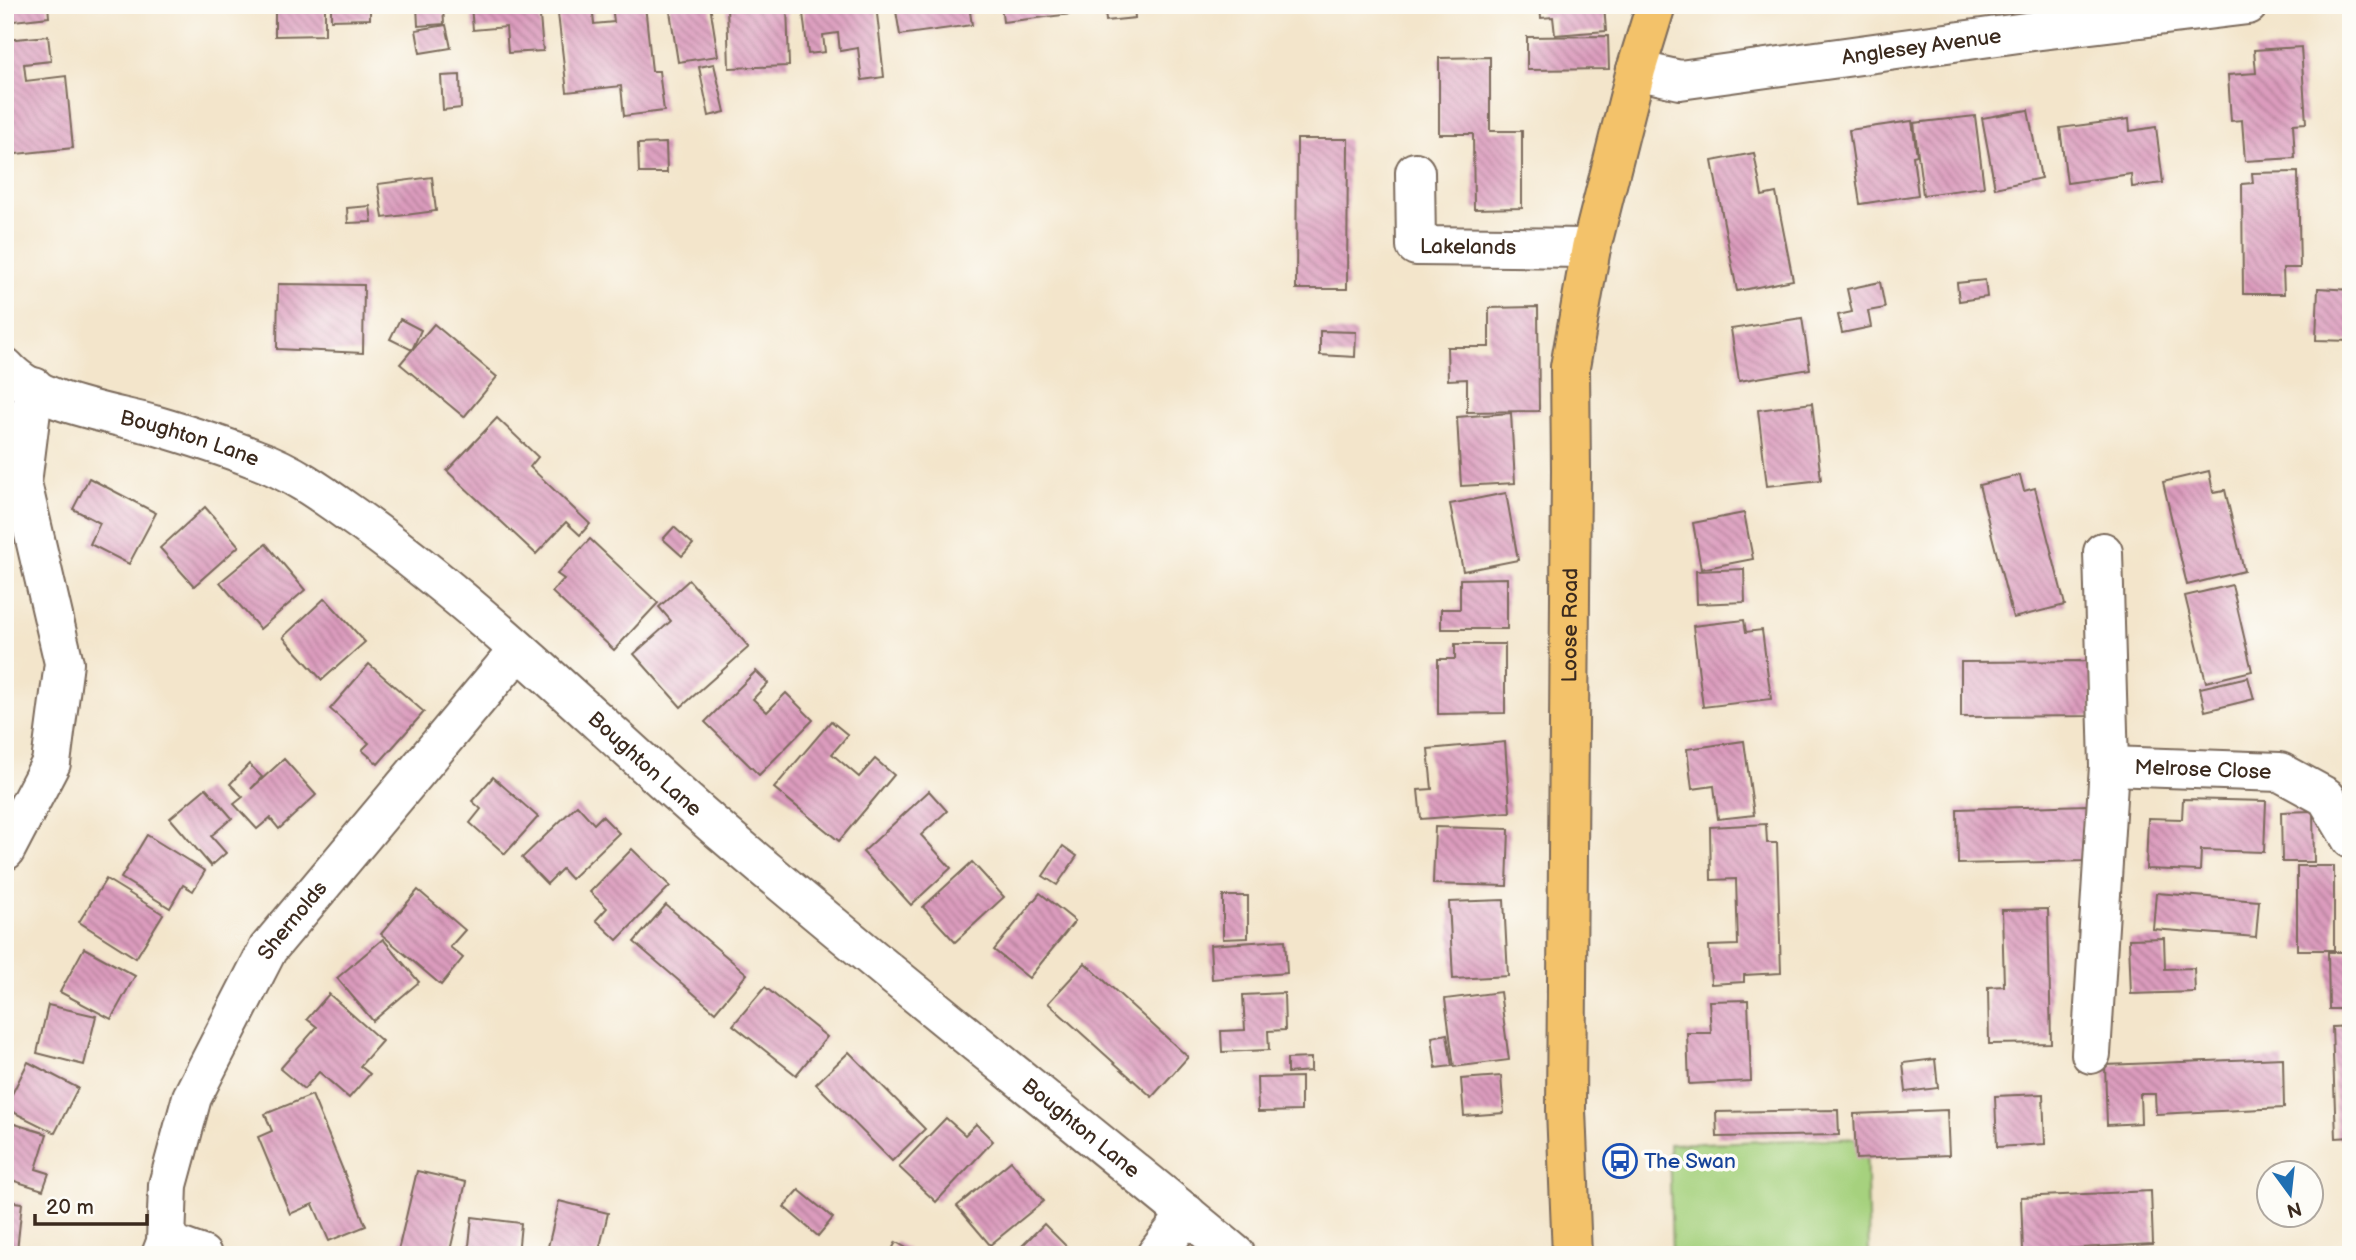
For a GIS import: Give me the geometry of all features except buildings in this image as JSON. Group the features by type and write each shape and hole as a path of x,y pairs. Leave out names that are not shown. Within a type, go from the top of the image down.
{"highway":[{"name":"Loose Road","path":"1572,1255 1566,1110 1572,470 1570,367 1591,248 1636,70 1656,5"}],"street":[{"name":"Anglesey Avenue","path":"1636,70 1680,80 2033,31 2248,5"},
{"name":"Lakelands","path":"1415,172 1416,246 1591,248"},
{"name":"Boughton Lane","path":"20,377 63,401 163,428 259,460 310,486 354,516 426,572 521,653 716,827 941,1017 1236,1255"},
{"path":"5,851 51,762 64,663 22,483 20,377"},
{"path":"2091,1054 2109,766 2103,552"},
{"name":"Shernolds","path":"202,1255 163,1248 168,1185 192,1097 268,949 505,666 521,653"},
{"name":"Melrose Close","path":"2109,766 2280,772 2326,797 2351,839"},
{"path":"1156,1255 1187,1214"}],"green space":[{"path":"1866,1138 1869,1255 1672,1255 1669,1144"}],"place":[{"name":"The Swan","path":"1620,1161"}]}
